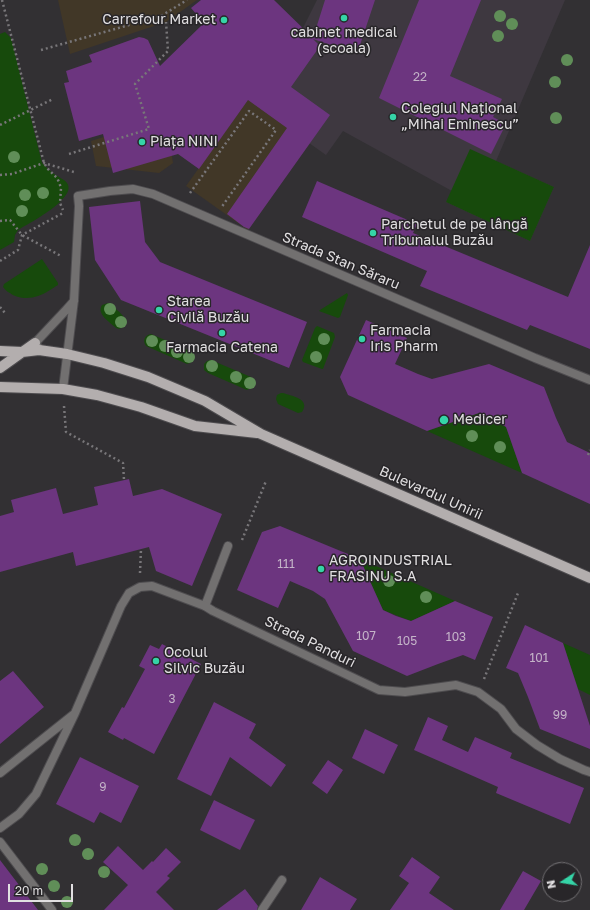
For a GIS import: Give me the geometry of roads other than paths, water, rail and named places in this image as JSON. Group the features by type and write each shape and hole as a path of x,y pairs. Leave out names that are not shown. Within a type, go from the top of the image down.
{"main road":[{"name":"Bulevardul Unirii","path":"0,351 22,352 37,347 104,363 141,375 205,401 261,434 590,578"},
{"path":"0,368 22,352"},
{"name":"Bulevardul Unirii","path":"0,387 63,389 97,395 195,426 261,434"}],"street":[{"name":"Strada Stan Săraru","path":"74,300 79,206 78,196 133,189 153,194 535,358 590,380"},
{"path":"37,347 74,300"},
{"path":"63,389 74,300"},
{"path":"205,606 228,546"},
{"name":"Strada Panduri","path":"75,713 121,606 129,593 140,587 152,586 205,606 379,690 405,692 456,685 478,692 501,709 516,729 537,746 560,759 590,772"},
{"path":"0,773 75,713"},
{"path":"0,828 19,814 36,794 75,713"},
{"path":"0,842 52,910"},
{"path":"262,910 282,880"}],"place":[{"name":"cabinet medical (scoala)","path":"344,18"},
{"name":"Carrefour Market","path":"224,20"},
{"name":"Colegiul Național „Mihai Eminescu”","path":"393,117"},
{"name":"Piața NINI","path":"142,142"},
{"name":"Parchetul de pe lângă Tribunalul Buzău","path":"373,233"},
{"name":"Starea Civilă Buzău","path":"159,310"},
{"name":"Farmacia Catena","path":"222,333"},
{"name":"Farmacia Iris Pharm","path":"362,339"},
{"name":"Medicer","path":"444,420"},
{"name":"AGROINDUSTRIAL FRASINU S.A","path":"321,569"},
{"name":"Ocolul Silvic Buzău","path":"156,661"}]}
